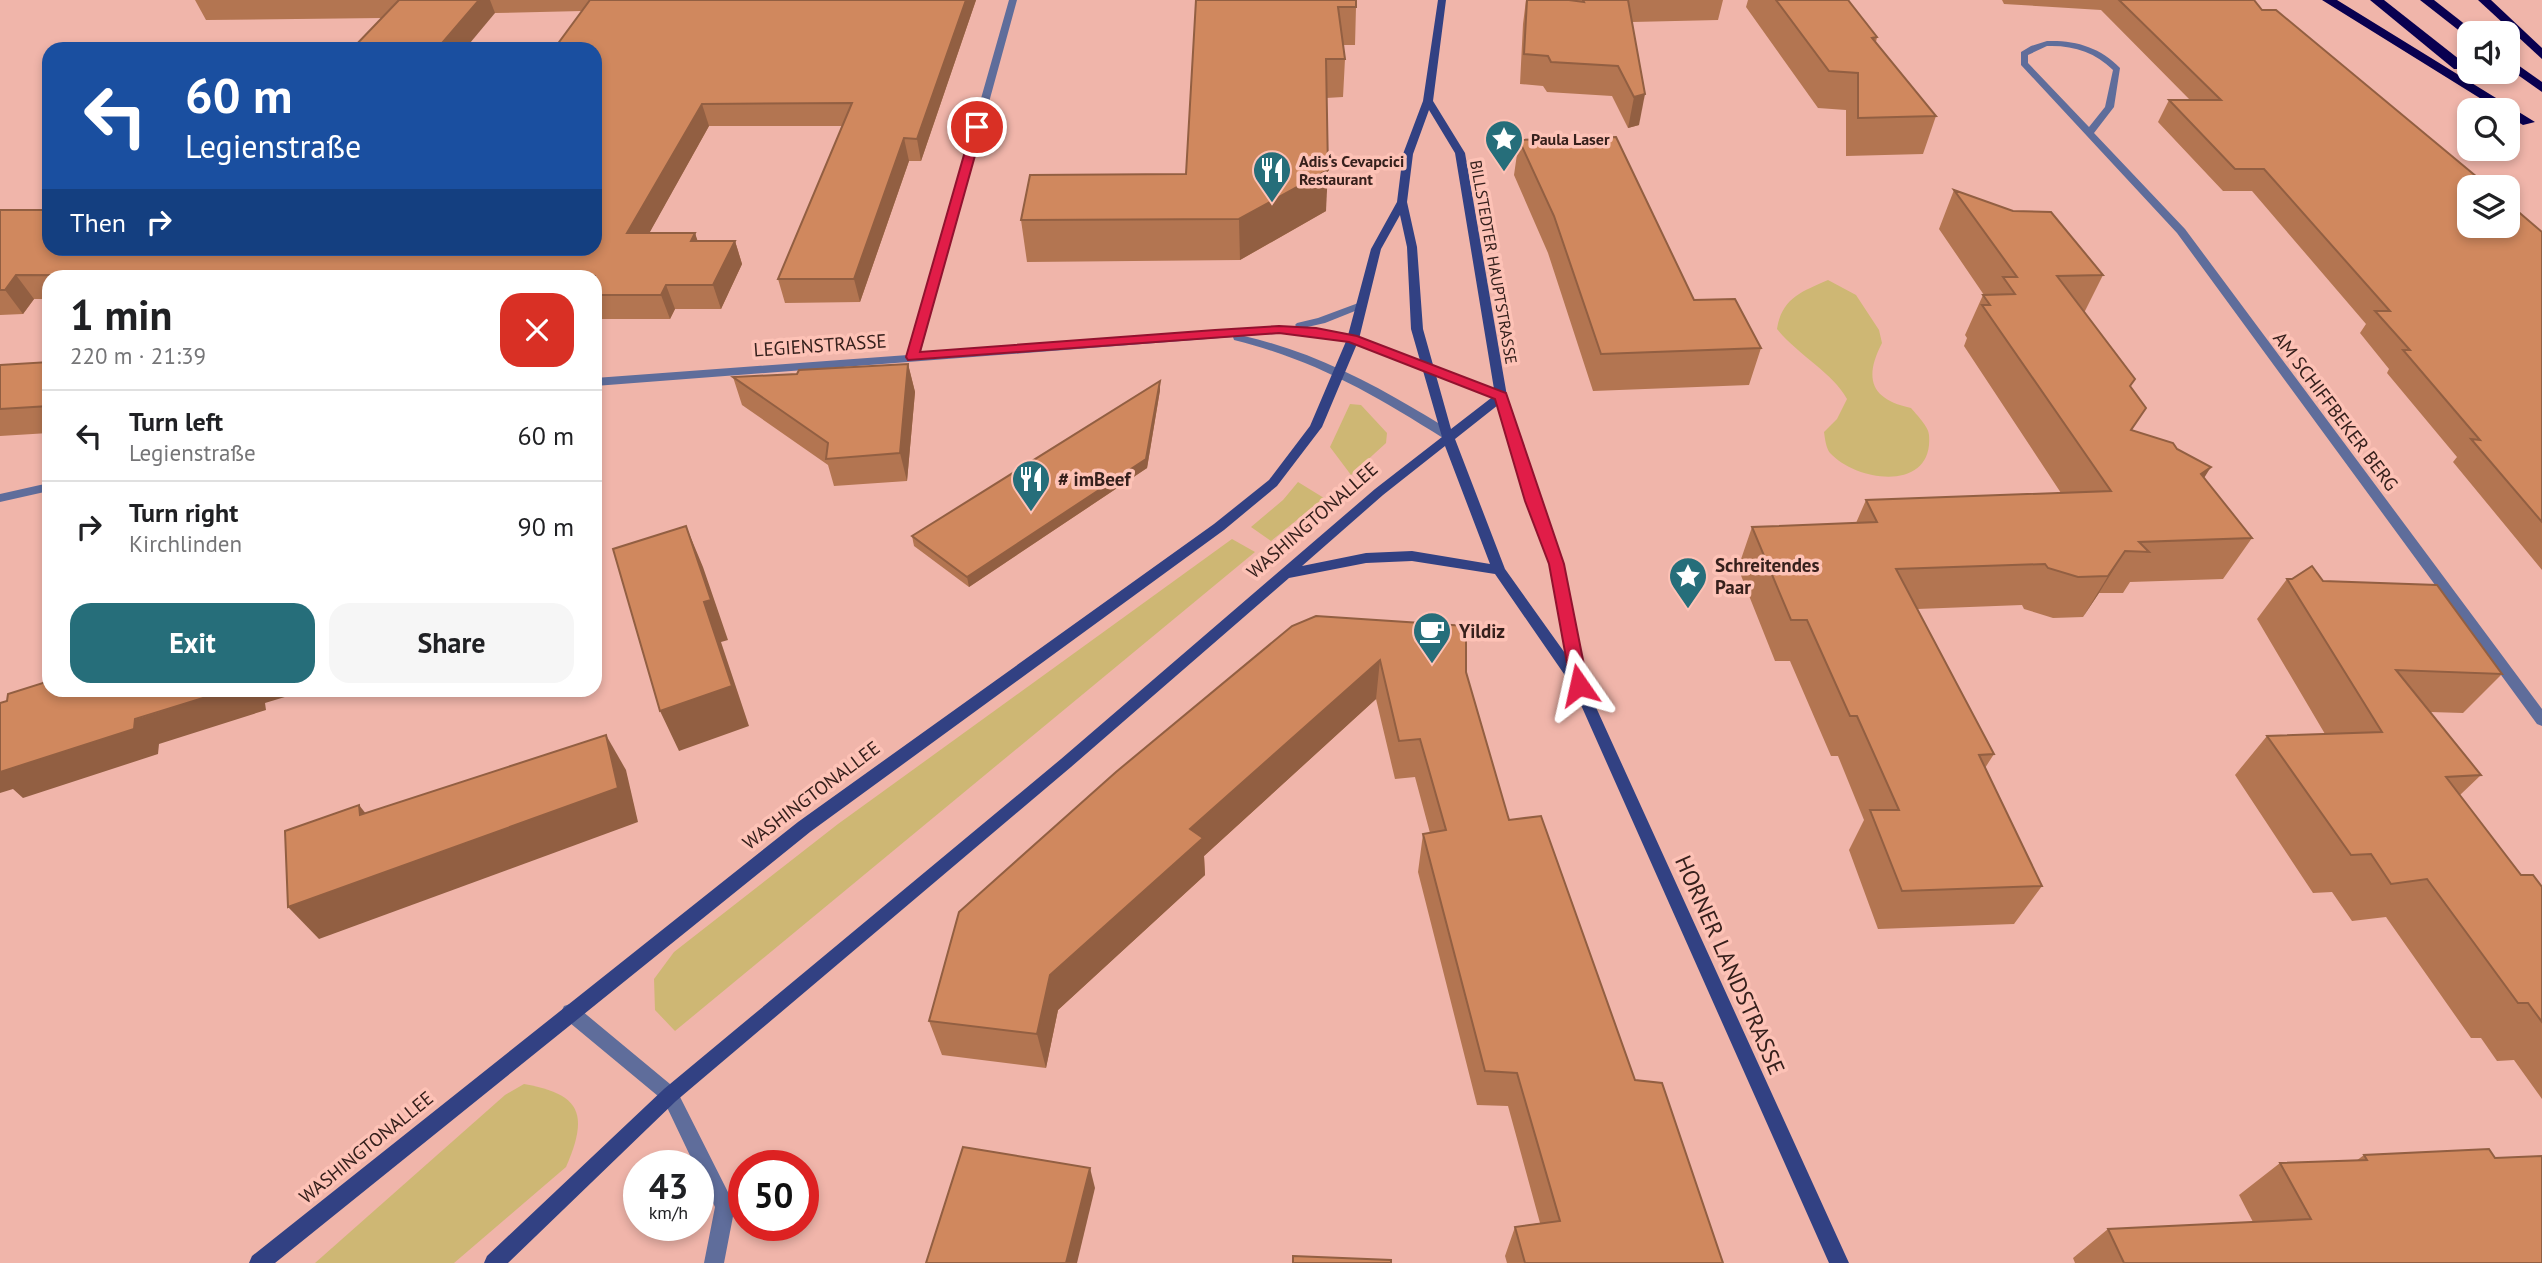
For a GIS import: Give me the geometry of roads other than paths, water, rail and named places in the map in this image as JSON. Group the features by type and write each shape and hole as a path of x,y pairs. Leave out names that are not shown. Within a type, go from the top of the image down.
{"highway":[{"path":"2328,0 2528,122"},
{"path":"2376,0 2542,132"},
{"path":"2426,0 2457,23"},
{"path":"2484,0 2542,55"},
{"path":"2520,71 2542,88"}],"main road":[{"path":"1442,0 1428,100 1408,154 1402,202 1412,247 1417,329 1426,369 1447,435"},
{"name":"BILLSTEDTER HAUPTSTRASSE","path":"1428,100 1460,153 1501,396"},
{"path":"1353,339 1376,249 1402,202"},
{"name":"WASHINGTONALLEE","path":"259,1263 804,827 1219,527 1273,483 1315,427 1353,339"},
{"name":"WASHINGTONALLEE","path":"494,1263 670,1095 1055,772 1447,435 1501,396"},
{"name":"HORNER LANDSTRASSE","path":"1501,396 1533,501 1556,564 1579,685"},
{"name":"HORNER LANDSTRASSE","path":"1447,435 1499,570 1579,685 1839,1263"},
{"path":"1283,575 1366,558 1412,556 1499,570"}],"street":[{"path":"913,357 1013,0"},
{"name":"AM SCHIFFBEKER BERG","path":"2090,132 2109,107 2117,70 2109,59 2086,48 2067,44 2031,48 2024,54 2024,63 2181,231 2542,720"},
{"name":"LEGIENSTRASSE","path":"1279,330 1321,321 1361,305"},
{"name":"LEGIENSTRASSE","path":"602,381 1279,330 1316,332 1353,339 1501,396"},
{"name":"LEGIENSTRASSE","path":"1215,333 1271,344 1340,372 1447,435"},
{"path":"0,498 42,489"},
{"path":"570,1012 670,1095 725,1206 714,1263"}],"place":[{"name":"Paula Laser","path":"1504,173"},
{"name":"Adis‘s Cevapcici Restaurant","path":"1272,204"},
{"name":"# imBeef","path":"1031,513"},
{"name":"Schreitendes Paar","path":"1688,610"},
{"name":"Yildiz","path":"1432,665"}]}
